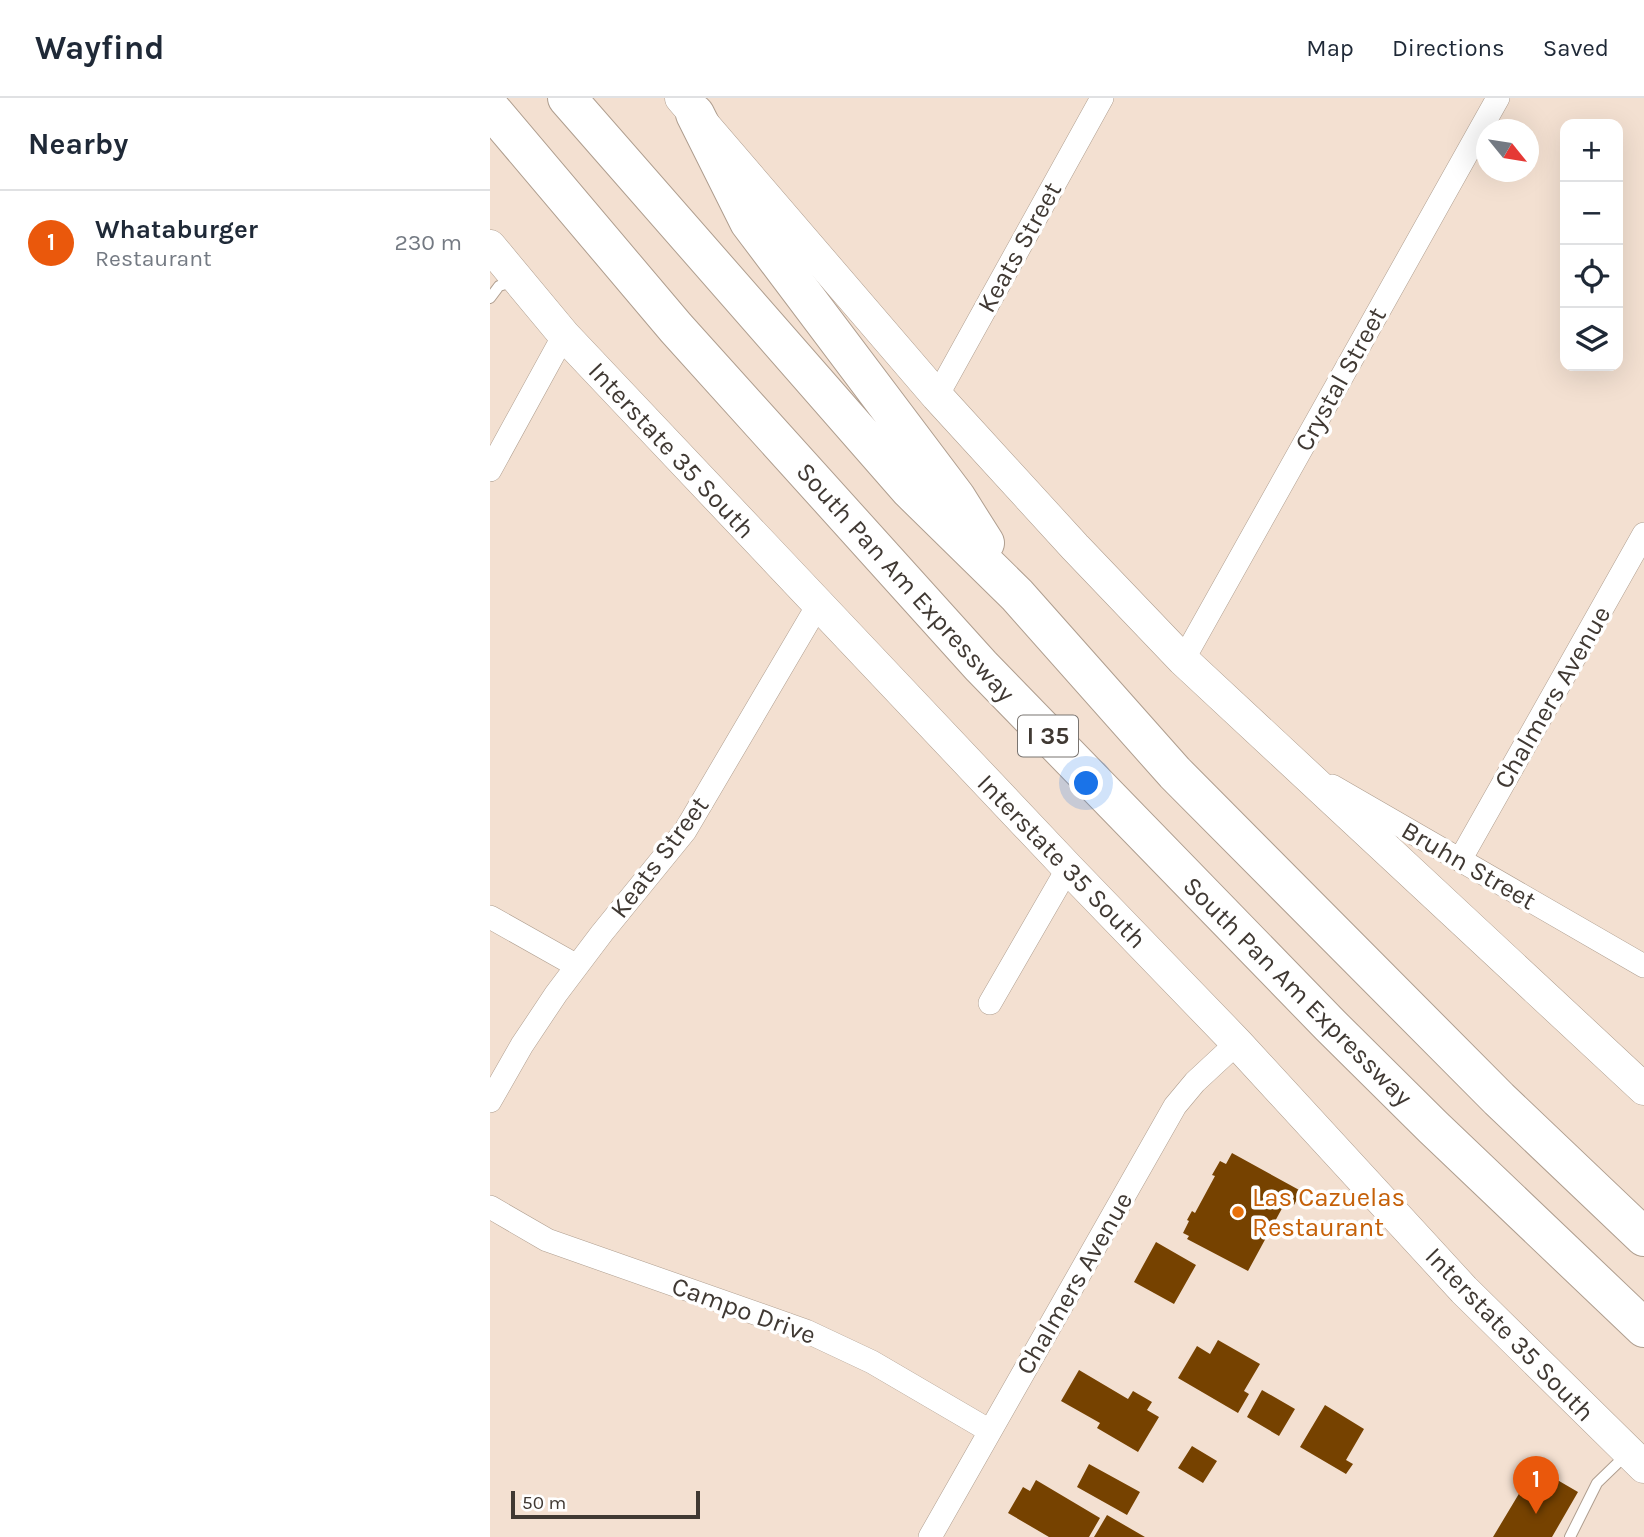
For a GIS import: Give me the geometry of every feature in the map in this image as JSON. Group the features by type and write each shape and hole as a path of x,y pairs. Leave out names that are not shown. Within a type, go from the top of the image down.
{"highway":[{"name":"I 35","path":"567,98 910,490 1017,595 1175,774 1470,1070 1644,1237"},
{"path":"693,103 749,222 957,497 1017,595"},
{"name":"South Pan Am Expressway","path":"490,108 676,328 981,666 1330,1025 1644,1328"},
{"path":"490,118 531,159"}],"main road":[{"path":"693,103 937,396 1183,660 1644,1089"},
{"name":"Interstate 35 South","path":"490,246 564,335 1237,1043 1464,1290 1639,1458"}],"street":[{"name":"Keats Street","path":"937,396 1102,98"},
{"name":"Crystal Street","path":"1183,660 1498,98"},
{"path":"490,470 564,335"},
{"name":"Chalmers Avenue","path":"1460,860 1644,534"},
{"name":"Keats Street","path":"490,1101 522,1045 577,966 685,831 818,605"},
{"name":"Bruhn Street","path":"1293,763 1644,966"},
{"path":"990,1003 1068,868"},
{"path":"490,917 577,966"},
{"name":"Chalmers Avenue","path":"930,1537 1175,1106 1195,1082 1237,1043"},
{"name":"Campo Drive","path":"490,1207 547,1240 806,1331 840,1346 990,1431"}],"lane":[{"path":"490,298 499,286 518,280"},
{"path":"1570,1537 1597,1483 1639,1458"}],"building":[{"name":"Las Cazuelas Restaurant","path":"1232,1153 1301,1191 1294,1205 1286,1201 1248,1271 1187,1239 1189,1236 1183,1233 1192,1211 1195,1213 1215,1176 1212,1175 1220,1161 1226,1164"},
{"path":"1156,1242 1196,1265 1174,1304 1134,1282"},
{"path":"1218,1340 1260,1364 1244,1391 1249,1394 1238,1413 1178,1378 1197,1346 1210,1354"},
{"path":"1079,1370 1128,1399 1133,1391 1152,1402 1147,1410 1159,1417 1138,1452 1097,1428 1100,1423 1061,1401"},
{"path":"1262,1390 1295,1409 1279,1436 1247,1417"},
{"path":"1325,1405 1364,1429 1346,1460 1353,1464 1346,1474 1300,1447"},
{"path":"1192,1446 1217,1461 1203,1483 1178,1468"},
{"path":"1089,1464 1140,1492 1127,1515 1077,1487"},
{"path":"1535,1467 1578,1492 1552,1537 1493,1537"},
{"path":"1036,1480 1100,1518 1089,1537 1049,1537 1008,1513 1023,1487 1030,1491"},
{"path":"1107,1515 1145,1537 1094,1537"}],"place":[{"name":"Las Cazuelas Restaurant","path":"1238,1212"},
{"name":"Whataburger","path":"1536,1514"}]}
